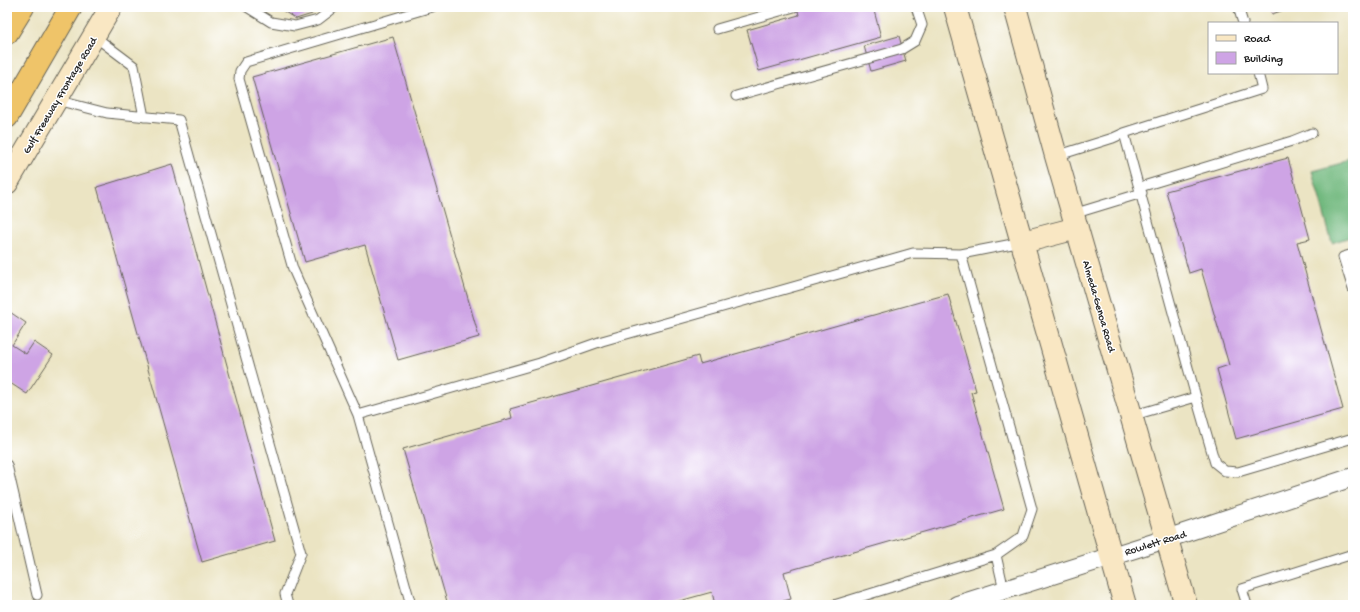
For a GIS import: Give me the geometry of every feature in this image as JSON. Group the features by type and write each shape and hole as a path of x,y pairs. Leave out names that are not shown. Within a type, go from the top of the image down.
{"highway":[{"path":"7,33 23,7"},
{"path":"7,118 71,7"}],"main road":[{"name":"Gulf Freeway Frontage Road","path":"7,183 112,7"},
{"path":"955,7 1125,605"},
{"name":"Almeda-Genoa Road","path":"1015,7 1056,156 1186,605"},
{"path":"1023,242 1075,221"}],"street":[{"name":"Rowlett Road","path":"957,605 1166,540 1353,477"}],"lane":[{"path":"246,7 271,22 295,26 318,20 335,7"},
{"path":"411,605 358,415 293,269 239,79 240,71 246,62 432,7"},
{"path":"717,29 794,7"},
{"path":"736,96 902,49 914,41 922,25 916,7"},
{"path":"1238,7 1243,22"},
{"path":"94,36 134,66 144,117"},
{"path":"1056,156 1262,89 1258,74"},
{"path":"56,100 107,113 179,120 301,553 285,594 288,605"},
{"path":"1124,133 1141,190 1215,463 1225,471 1238,472 1353,438"},
{"path":"1075,221 1141,190 1312,134"},
{"path":"358,415 540,363 602,341 913,252 961,254 1023,242"},
{"path":"834,605 996,555 1024,536 1032,509 961,254"},
{"path":"1353,254 1344,257 1353,289"},
{"path":"1131,416 1196,397"},
{"path":"7,465 37,595"},
{"path":"1247,605 1242,590 1353,554"},
{"path":"996,555 1004,590"}],"green space":[{"path":"1353,160 1353,236 1332,243 1312,171"}],"building":[{"path":"277,7 316,7 312,14 296,19"},
{"path":"797,7 873,7 881,37 759,71 747,30 799,15"},
{"path":"1269,7 1293,7 1272,14"},
{"path":"899,36 906,61 871,71 864,46"},
{"path":"393,37 479,337 398,360 365,245 305,262 252,77"},
{"path":"1288,158 1310,239 1297,242 1343,409 1236,439 1217,369 1229,365 1201,269 1189,273 1166,191"},
{"path":"172,164 275,541 202,562 97,187"},
{"path":"948,294 976,391 971,392 1004,509 784,572 791,599 768,605 715,605 712,592 665,605 448,605 403,449 512,418 510,409 698,356 700,364"},
{"path":"7,310 26,323 12,345 26,354 34,342 53,355 27,394 7,381"}]}
